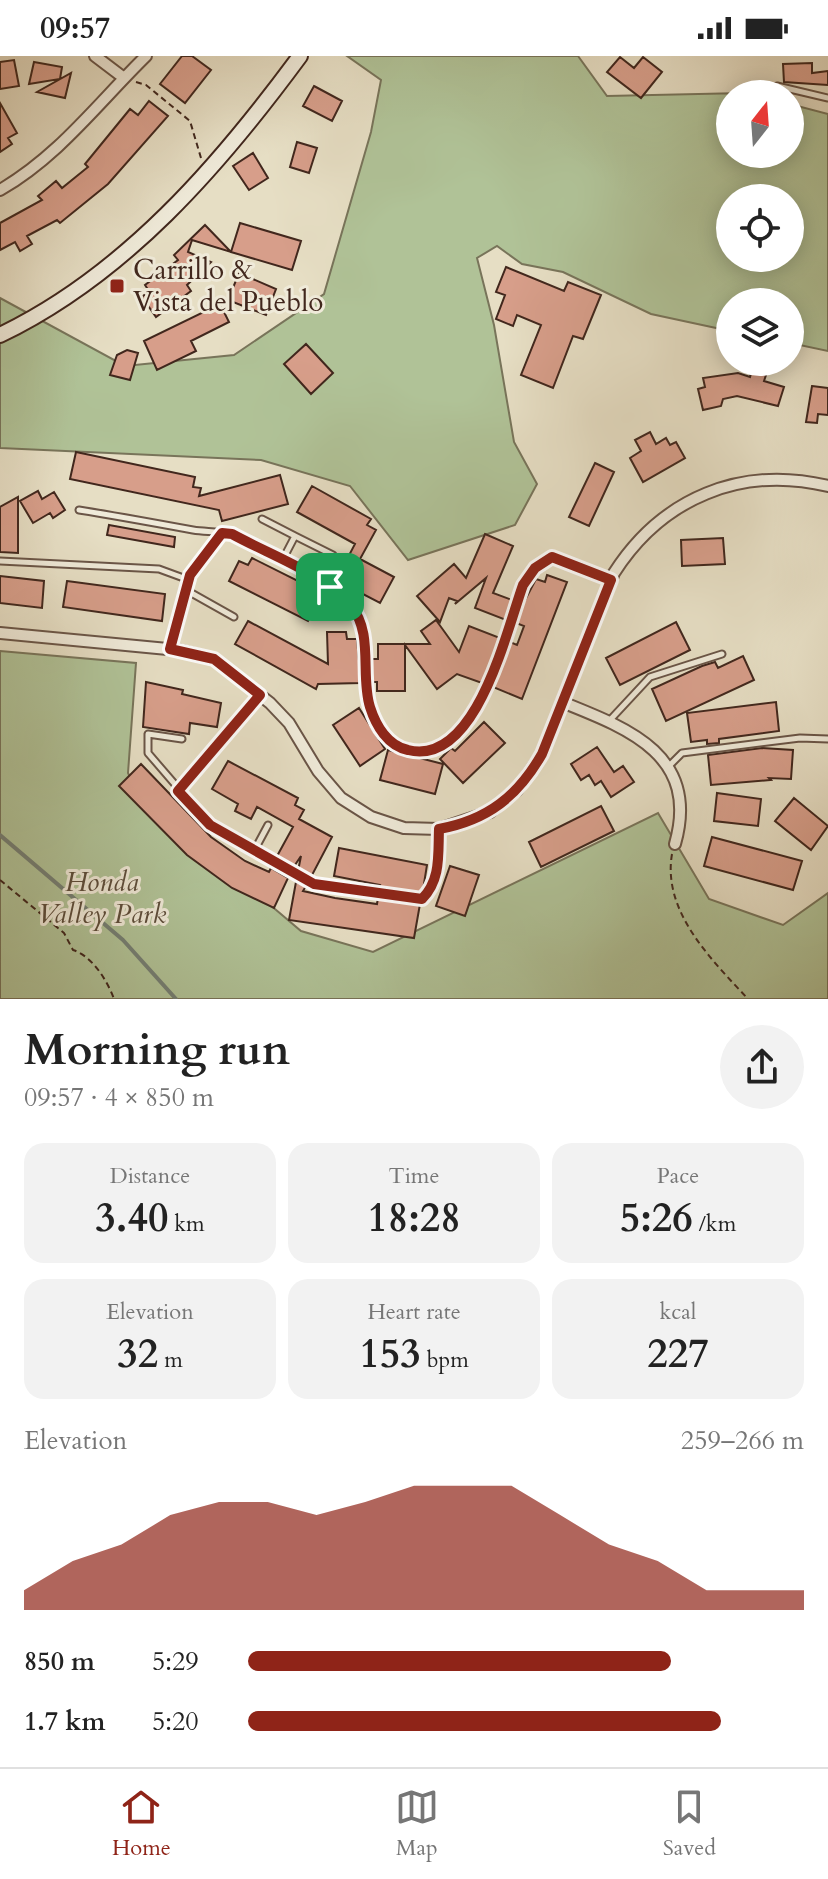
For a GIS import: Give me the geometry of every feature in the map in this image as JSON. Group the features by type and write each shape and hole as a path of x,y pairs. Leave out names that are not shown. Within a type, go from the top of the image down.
{"main road":[{"path":"0,335 46,310 128,250 205,173 300,56"}],"street":[{"path":"95,56 124,78"},
{"path":"0,190 43,162 67,140 146,56"},
{"path":"0,633 170,649 214,659 260,695 289,723 329,785 355,809 387,824 439,829 474,820 517,790 542,754 611,580 641,537 660,519 698,495 760,479 786,478 828,486"},
{"path":"562,702 610,720 647,743 669,766 681,800 681,824 675,844"}],"lane":[{"path":"804,92 828,98"},
{"path":"79,510 222,533 330,587 353,608 363,632 370,706 384,736 400,749 422,754 442,747 464,728 476,710 523,585 535,568 552,557 611,580"},
{"path":"262,519 333,555"},
{"path":"170,649 189,580 222,533"},
{"path":"282,561 295,536"},
{"path":"0,561 159,569 189,580"},
{"path":"186,590 234,617"},
{"path":"610,720 629,695 650,677 722,654"},
{"path":"178,791 260,695"},
{"path":"182,739 148,734 148,753 178,791 210,825 314,884 422,899 433,888 437,876 439,829"},
{"path":"669,766 682,753 800,738 828,739"},
{"path":"254,851 268,825"}],"path":[{"path":"124,78 146,85 190,121 205,173"},
{"path":"675,844 669,879 682,915 709,957 748,999"},
{"path":"0,880 64,933 73,950 83,953 109,985 114,999"}],"green space":[{"path":"347,56 578,56 607,96 716,94 716,168 804,168 804,108 828,114 828,351 804,346 804,288 716,288 716,328 651,314 563,272 522,264 497,246 477,258 494,325 514,442 537,484 515,525 408,560 350,486 261,460 0,448 0,298 125,366 234,355 324,294 371,132 381,80"},
{"name":"Honda Valley Park","path":"0,651 136,663 128,773 139,794 301,931 373,952 658,813 709,899 783,925 828,893 828,999 0,999"}],"building":[{"path":"182,56 192,56 211,70 185,103 160,84"},
{"path":"620,57 634,68 643,57 662,72 641,98 607,72"},
{"path":"14,60 19,86 0,89 0,62"},
{"path":"34,62 62,67 60,79 29,84"},
{"path":"812,63 812,73 828,71 828,85 784,80 783,64"},
{"path":"71,73 65,98 37,92"},
{"path":"314,86 342,101 332,121 303,106"},
{"path":"149,101 168,116 108,184 60,223 57,220 27,236 32,244 20,251 15,242 0,250 0,223 42,200 38,196 56,181 62,188 88,167 85,164 130,109 138,115"},
{"path":"0,103 17,133 8,138 12,144 0,152"},
{"path":"297,142 317,148 309,173 290,167"},
{"path":"253,153 268,178 249,190 233,166"},
{"path":"240,223 301,241 292,270 231,252"},
{"path":"205,225 231,252 192,240 188,252 211,262 187,285 191,291 156,317 142,297 149,291 145,285 178,260 174,255"},
{"path":"506,267 564,291 568,282 601,295 583,339 573,336 553,388 521,375 541,325 517,315 513,326 496,319 505,295 496,292"},
{"path":"239,273 276,289 266,315 228,300"},
{"path":"220,304 229,322 191,341 196,351 157,370 144,341"},
{"path":"306,344 333,373 311,394 284,364"},
{"path":"127,350 138,353 130,380 110,375 117,355"},
{"path":"766,376 764,381 784,387 778,406 737,396 723,399 721,406 703,410 698,389 705,387 703,378"},
{"path":"812,386 828,388 828,415 818,414 817,423 806,422"},
{"path":"650,432 656,444 666,438 670,445 676,442 685,458 643,482 630,458 641,451 635,440"},
{"path":"76,452 195,477 193,487 201,488 199,496 280,475 288,504 222,521 219,510 70,479"},
{"path":"595,463 614,472 589,526 569,517"},
{"path":"312,486 371,519 367,525 376,530 360,559 394,577 380,603 336,580 355,544 297,512"},
{"path":"38,491 42,499 54,492 65,510 53,518 50,513 33,523 20,501"},
{"path":"18,497 18,553 0,552 0,507"},
{"path":"109,525 175,537 174,547 107,535"},
{"path":"485,534 513,546 493,593 512,600 506,620 475,608 486,578 455,604 457,601 449,598 440,622 417,596 454,564 466,578"},
{"path":"723,538 725,564 682,566 681,540"},
{"path":"252,558 322,593 308,621 229,581 239,561 248,565"},
{"path":"547,575 567,582 522,699 493,687 510,642 517,645 524,626 516,623 523,604 536,579 545,582"},
{"path":"0,576 44,581 42,608 0,603"},
{"path":"67,581 165,594 162,621 63,607"},
{"path":"436,620 459,652 469,626 500,638 482,683 457,674 437,689 405,645 405,691 377,691 377,682 372,682 371,659 378,659 378,644 430,644 421,631"},
{"path":"248,621 328,664 327,632 346,632 347,639 357,639 361,683 318,684 316,689 235,644"},
{"path":"676,622 690,650 620,685 606,658"},
{"path":"743,656 754,680 666,721 652,689 702,666 715,662 718,668"},
{"path":"146,682 221,703 217,727 190,723 189,734 143,727"},
{"path":"776,702 779,731 719,739 719,743 707,744 707,740 691,742 687,713"},
{"path":"359,708 385,749 360,766 333,725"},
{"path":"484,722 505,743 463,783 440,759 451,748 455,751"},
{"path":"597,747 614,772 623,766 634,782 611,797 601,781 595,785 589,775 581,780 571,764"},
{"path":"762,748 793,750 791,779 769,778 771,780 711,785 708,755"},
{"path":"388,750 443,764 435,794 380,780"},
{"path":"228,761 298,798 295,805 304,810 299,819 332,837 311,877 298,871 301,856 293,868 276,858 293,827 257,807 251,819 235,811 238,804 212,789"},
{"path":"141,764 211,837 245,861 269,872 271,868 288,878 274,908 232,888 187,855 119,786"},
{"path":"717,793 761,799 758,826 714,821"},
{"path":"794,798 828,826 811,850 775,821"},
{"path":"601,806 614,831 541,867 529,842"},
{"path":"712,837 802,861 793,890 704,866"},
{"path":"339,848 427,865 423,890 420,893 379,888 380,885 334,876"},
{"path":"450,866 479,875 465,916 436,906"},
{"path":"296,882 306,886 303,891 335,898 377,904 378,898 420,904 414,938 289,920"}],"waterway":[{"path":"0,835 123,940 176,999"}],"place":[{"name":"Carrillo & Vista del Pueblo","path":"117,286"}],"route":[{"path":"222,533 232,534 330,587 353,608 363,632 370,706 384,736 400,749 422,754 442,747 464,728 476,710 523,585 535,568 552,557 611,580 542,754 529,777 490,812 457,826 439,829 437,876 433,888 422,899 314,884 210,825 178,791 260,695 214,659 170,649 190,575 222,533"}]}
